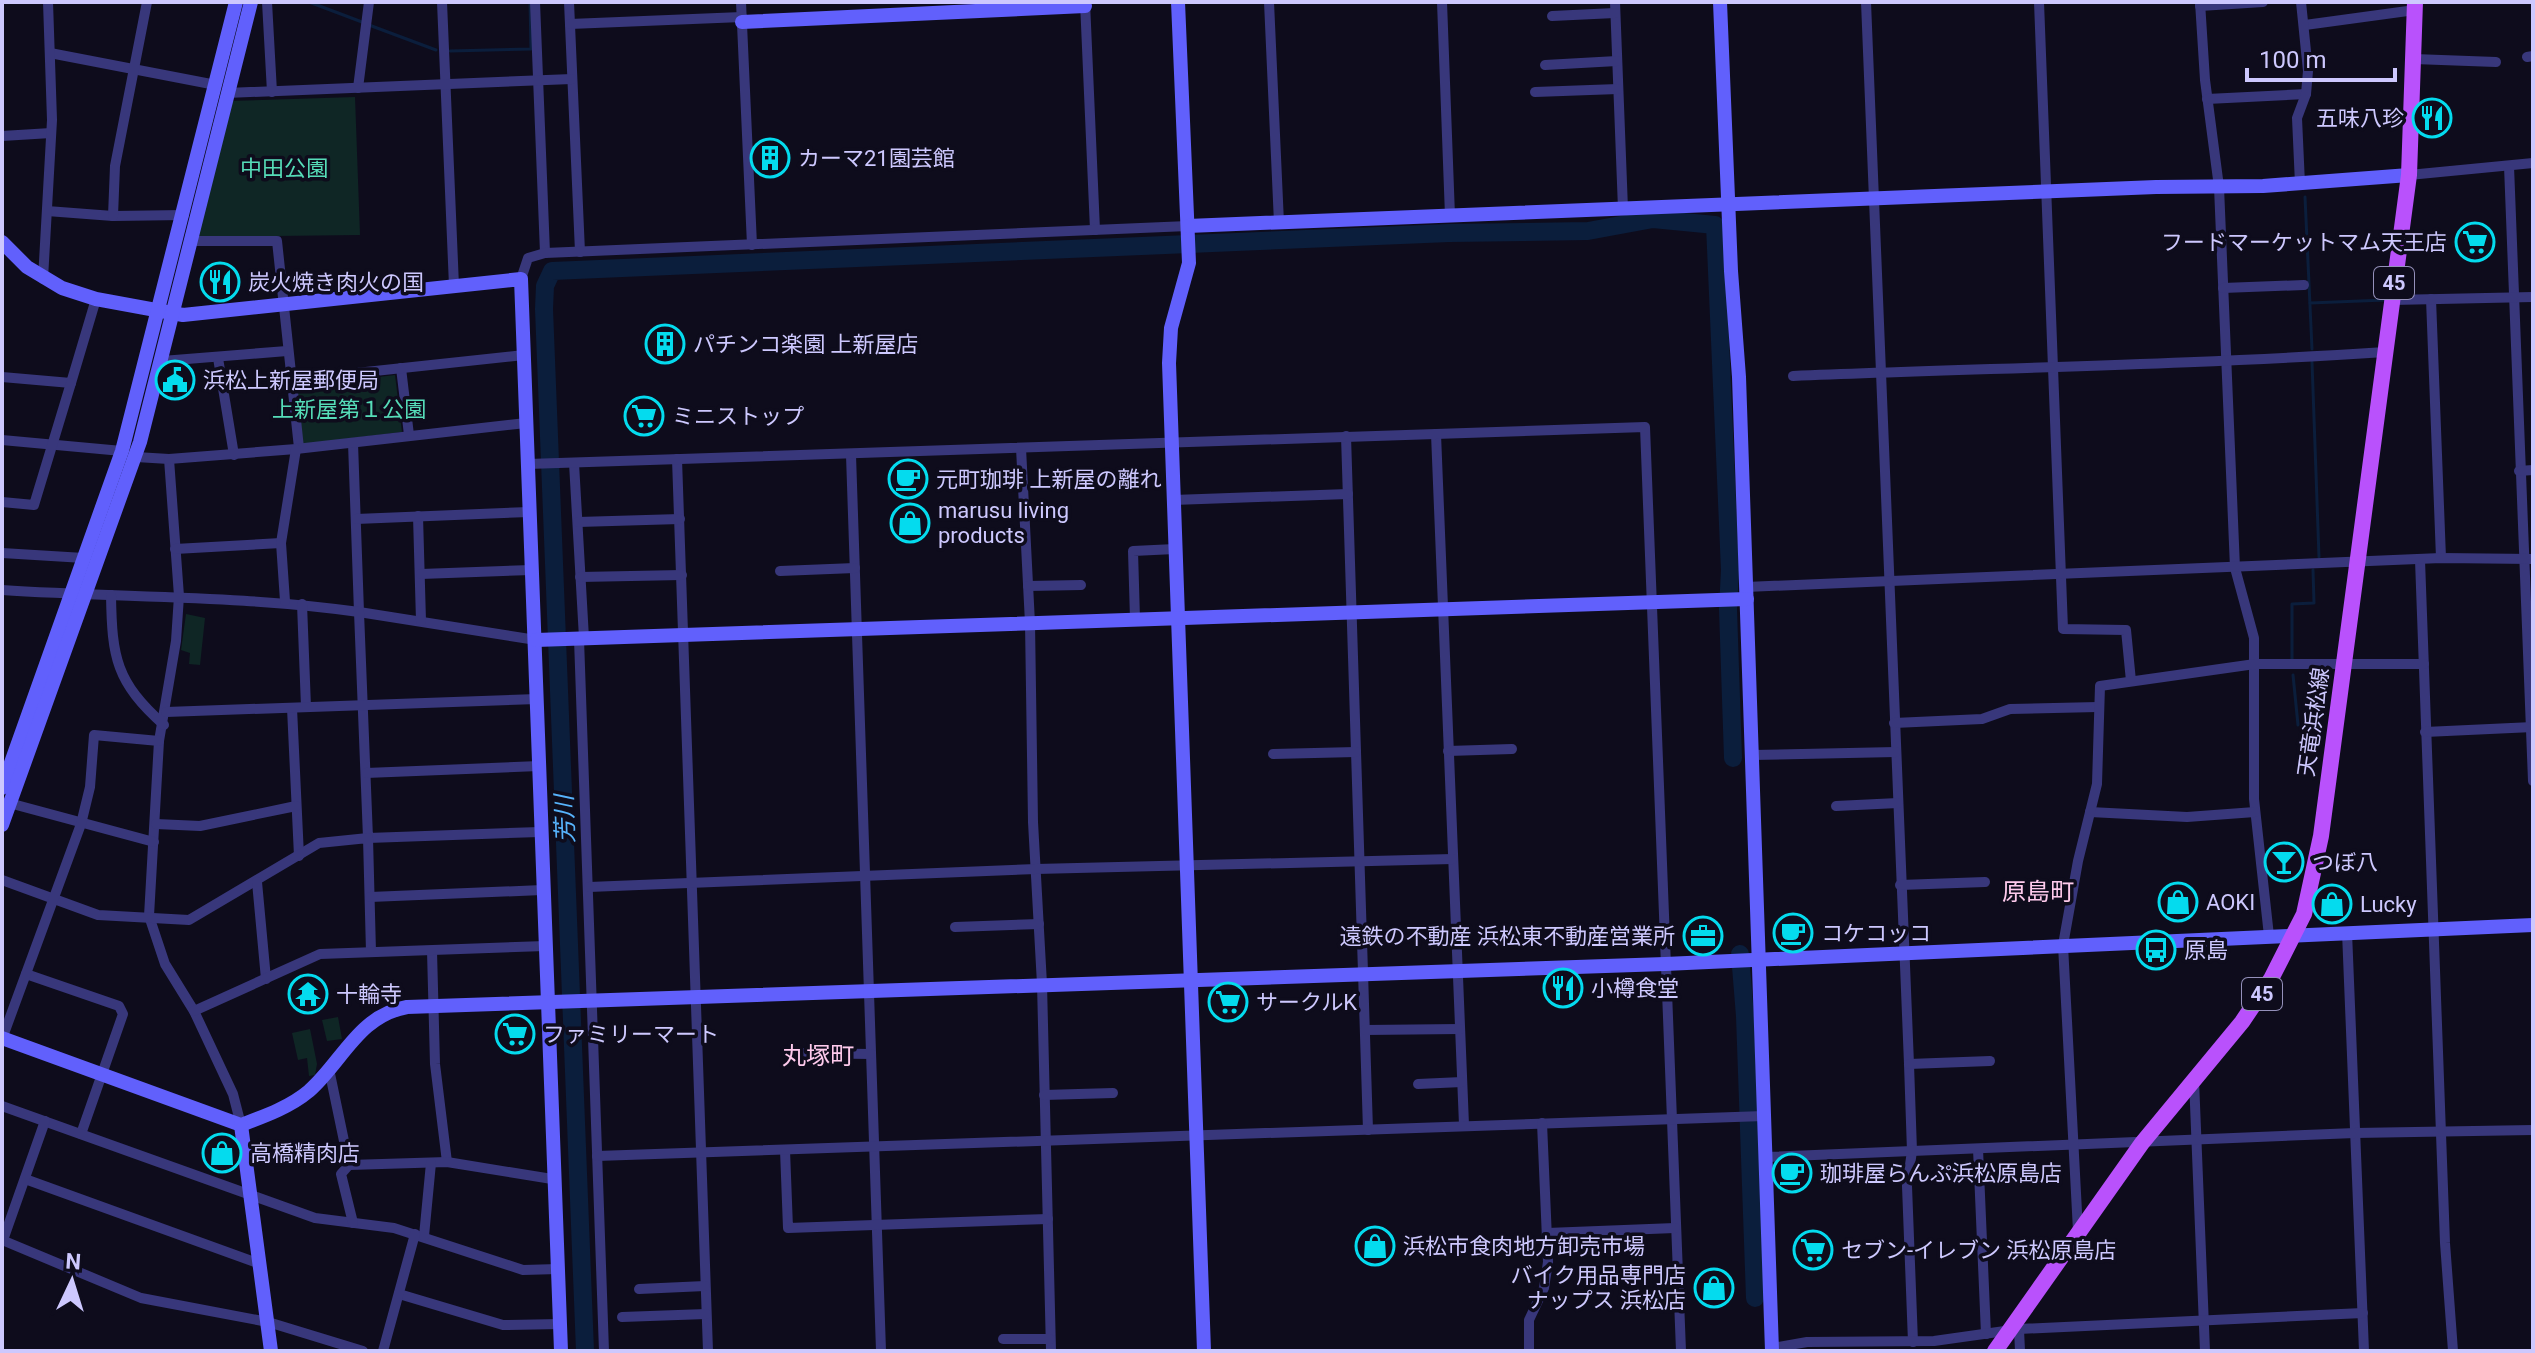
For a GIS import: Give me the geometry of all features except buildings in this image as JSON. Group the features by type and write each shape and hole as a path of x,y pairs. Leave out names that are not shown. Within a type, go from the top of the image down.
{"main road":[{"name":"天竜浜松線","path":"1995,1351 2014,1330 2078,1231 2142,1143 2242,1022 2297,934 2321,836 2409,175 2415,6"}],"street":[{"path":"43,279 51,133 48,2"},
{"path":"113,216 115,166 147,2"},
{"path":"2,825 162,361 166,313 191,241 236,2"},
{"path":"2,788 79,596 84,558 129,454 166,313 184,215 251,2"},
{"path":"267,2 272,92"},
{"path":"358,88 369,2"},
{"path":"442,2 454,286"},
{"path":"535,2 545,253"},
{"path":"569,2 580,252"},
{"path":"741,2 752,245"},
{"path":"1178,2 1189,256 1170,336 1173,500 1204,1351"},
{"path":"1269,2 1279,223"},
{"path":"1442,2 1450,216"},
{"path":"1720,2 1727,205 1739,377 1737,596 1752,755 1747,959 1764,1116 1772,1350 1818,1341 1913,1342 2014,1330 2363,1313"},
{"path":"1866,2 1909,1064 1912,1151 1907,1186 1913,1342"},
{"path":"2039,2 2063,629 2126,630 2131,681"},
{"path":"2263,2 2200,4 2207,99 2219,187 2235,568 2254,638 2255,812 2269,936"},
{"path":"2300,184 2297,118 2306,94 2305,25 2301,2"},
{"path":"570,24 1086,3 1095,230"},
{"path":"2305,25 2415,6"},
{"path":"1552,16 1615,8 1623,209"},
{"path":"50,53 222,89 272,92 572,79"},
{"path":"2414,59 2496,62"},
{"path":"1545,65 1617,61"},
{"path":"1535,92 1618,89"},
{"path":"2207,99 2306,94"},
{"path":"2,136 51,133"},
{"path":"561,1351 552,1179 550,1002 540,832 537,699 540,640 531,570 531,464 526,423 521,279 528,258 545,253 1188,226 2300,184 2533,163"},
{"path":"2509,166 2519,471 2528,559 2533,781"},
{"path":"47,211 113,216 184,215"},
{"path":"191,241 277,241 298,449 281,543 285,601"},
{"path":"2,242 43,279 96,299 166,313 282,305 521,279"},
{"path":"2223,288 2304,285"},
{"path":"2392,300 2533,297"},
{"path":"2,502 34,505 96,299"},
{"path":"2431,299 2441,558"},
{"path":"162,361 287,351"},
{"path":"1793,376 2053,365 2226,362 2385,352"},
{"path":"291,380 524,355"},
{"path":"218,358 234,455"},
{"path":"401,368 409,435"},
{"path":"2,377 71,383"},
{"path":"2,440 169,459 298,449 526,423"},
{"path":"531,464 1645,427 1681,1351"},
{"path":"1436,434 1464,1125"},
{"path":"1346,436 1368,1130"},
{"path":"353,443 371,952"},
{"path":"1021,448 1042,984 1051,1351"},
{"path":"851,455 881,1351"},
{"path":"169,459 179,596 166,712 159,741 149,916 165,964 194,1011 233,1094 252,1195 271,1351"},
{"path":"677,459 708,1351"},
{"path":"570,463 578,522 590,1000 604,1351"},
{"path":"2519,471 2533,470"},
{"path":"1173,500 1348,494"},
{"path":"356,519 529,512"},
{"path":"418,516 421,621"},
{"path":"578,522 680,519"},
{"path":"175,549 281,543"},
{"path":"1135,619 1133,551 1175,549"},
{"path":"2,553 84,558"},
{"path":"2,590 79,596 179,596 285,601 540,640 1653,602 1888,582 2441,558 2528,559"},
{"path":"2420,560 2445,1243 2453,1351"},
{"path":"780,571 855,568"},
{"path":"421,574 531,570"},
{"path":"580,577 682,575"},
{"path":"1028,586 1081,585"},
{"path":"111,595 113,655 120,675 131,694 164,725"},
{"path":"302,604 306,707"},
{"path":"2078,1231 2063,945 2097,784 2100,686 2255,664 2424,664"},
{"path":"166,712 537,699"},
{"path":"1894,723 1982,719 2010,709 2098,707"},
{"path":"292,708 299,856"},
{"path":"2425,732 2532,728"},
{"path":"159,741 94,735 90,787 81,824 2,1038 241,1125 297,1100 373,1020 394,1010 432,1005 1665,964 2533,925"},
{"path":"1448,751 1512,749"},
{"path":"1273,754 1356,752"},
{"path":"1752,755 1896,752"},
{"path":"366,773 539,766"},
{"path":"9,803 154,842"},
{"path":"1836,806 1898,803"},
{"path":"156,824 200,826 296,806"},
{"path":"2090,812 2187,817 2255,812"},
{"path":"2,880 98,915 189,920 319,843 368,838 540,832"},
{"path":"589,887 1036,869 1186,868 1453,859"},
{"path":"257,882 266,979"},
{"path":"1900,885 1985,882"},
{"path":"370,897 542,890"},
{"path":"955,927 1039,924"},
{"path":"2347,932 2364,1351"},
{"path":"194,1011 320,954 545,946"},
{"path":"432,951 435,1064 447,1162"},
{"path":"26,974 119,1006 123,1014 81,1134"},
{"path":"1365,1030 1460,1029"},
{"path":"797,1053 871,1054"},
{"path":"1909,1064 1990,1061"},
{"path":"329,1069 349,1165"},
{"path":"2194,1080 2205,1351"},
{"path":"1418,1084 1462,1082"},
{"path":"1044,1095 1113,1093"},
{"path":"2,1106 315,1218 420,1235 523,1270 558,1269"},
{"path":"597,1156 1764,1116"},
{"path":"45,1121 3,1240 141,1298 268,1322 363,1351"},
{"path":"1529,1351 1530,1314 1547,1278 1542,1123"},
{"path":"1766,1157 2355,1133 2440,1131 2443,1134 2533,1130"},
{"path":"1978,1149 1986,1334"},
{"path":"785,1150 788,1228 1048,1219"},
{"path":"353,1223 341,1174 349,1165 447,1162 552,1179"},
{"path":"383,1351 420,1235 431,1163"},
{"path":"25,1179 260,1264"},
{"path":"1547,1233 1675,1228"},
{"path":"639,1289 705,1286"},
{"path":"399,1294 503,1325 560,1324"},
{"path":"622,1317 706,1314"},
{"path":"2014,1330 2020,1351"},
{"path":"1003,1339 1050,1339"}],"green space":[{"name":"中田公園","path":"355,97 360,235 195,237 229,101"},
{"name":"上新屋第１公園","path":"395,375 402,432 303,444 296,387"},
{"path":"186,614 205,618 200,665 189,664 190,653 181,650"},
{"path":"338,1017 342,1039 327,1041 322,1020"},
{"path":"310,1029 317,1064 315,1075 309,1076 307,1058 298,1060 292,1033"}],"waterway":[{"path":"309,2 362,22"},
{"path":"450,51 531,49 530,2"},
{"path":"369,25 436,50"},
{"path":"2305,197 2312,349"},
{"name":"芳川","path":"585,1351 544,309 545,286 552,271 1449,233 1588,231 1653,219 1715,225 1730,570 1728,609 1733,758"},
{"path":"2310,303 2385,300"},
{"path":"2312,362 2319,557"},
{"path":"2292,659 2292,604 2314,603 2313,570"},
{"path":"2293,675 2298,725"},
{"path":"1740,954 1755,1298"}],"place":[{"name":"五味八珍","path":"2432,118"},
{"name":"カーマ21園芸館","path":"770,158"},
{"name":"フードマーケットマム天王店","path":"2475,242"},
{"name":"炭火焼き肉火の国","path":"220,282"},
{"name":"パチンコ楽園 上新屋店","path":"665,344"},
{"name":"浜松上新屋郵便局","path":"175,380"},
{"name":"ミニストップ","path":"644,416"},
{"name":"元町珈琲 上新屋の離れ","path":"908,479"},
{"name":"marusu living products","path":"910,523"},
{"name":"つぼ八","path":"2284,862"},
{"name":"AOKI","path":"2178,902"},
{"name":"Lucky","path":"2332,904"},
{"name":"コケコッコ","path":"1793,933"},
{"name":"遠鉄の不動産 浜松東不動産営業所","path":"1703,936"},
{"name":"原島","path":"2156,950"},
{"name":"小樽食堂","path":"1563,988"},
{"name":"十輪寺","path":"308,994"},
{"name":"サークルK","path":"1228,1002"},
{"name":"ファミリーマート","path":"515,1034"},
{"name":"高橋精肉店","path":"222,1153"},
{"name":"珈琲屋らんぷ浜松原島店","path":"1792,1173"},
{"name":"浜松市食肉地方卸売市場","path":"1375,1246"},
{"name":"セブン‐イレブン 浜松原島店","path":"1813,1250"},
{"name":"バイク用品専門店 ナップス 浜松店","path":"1714,1288"}],"district":[{"name":"原島町","path":"2038,892"},
{"name":"丸塚町","path":"818,1056"}]}
